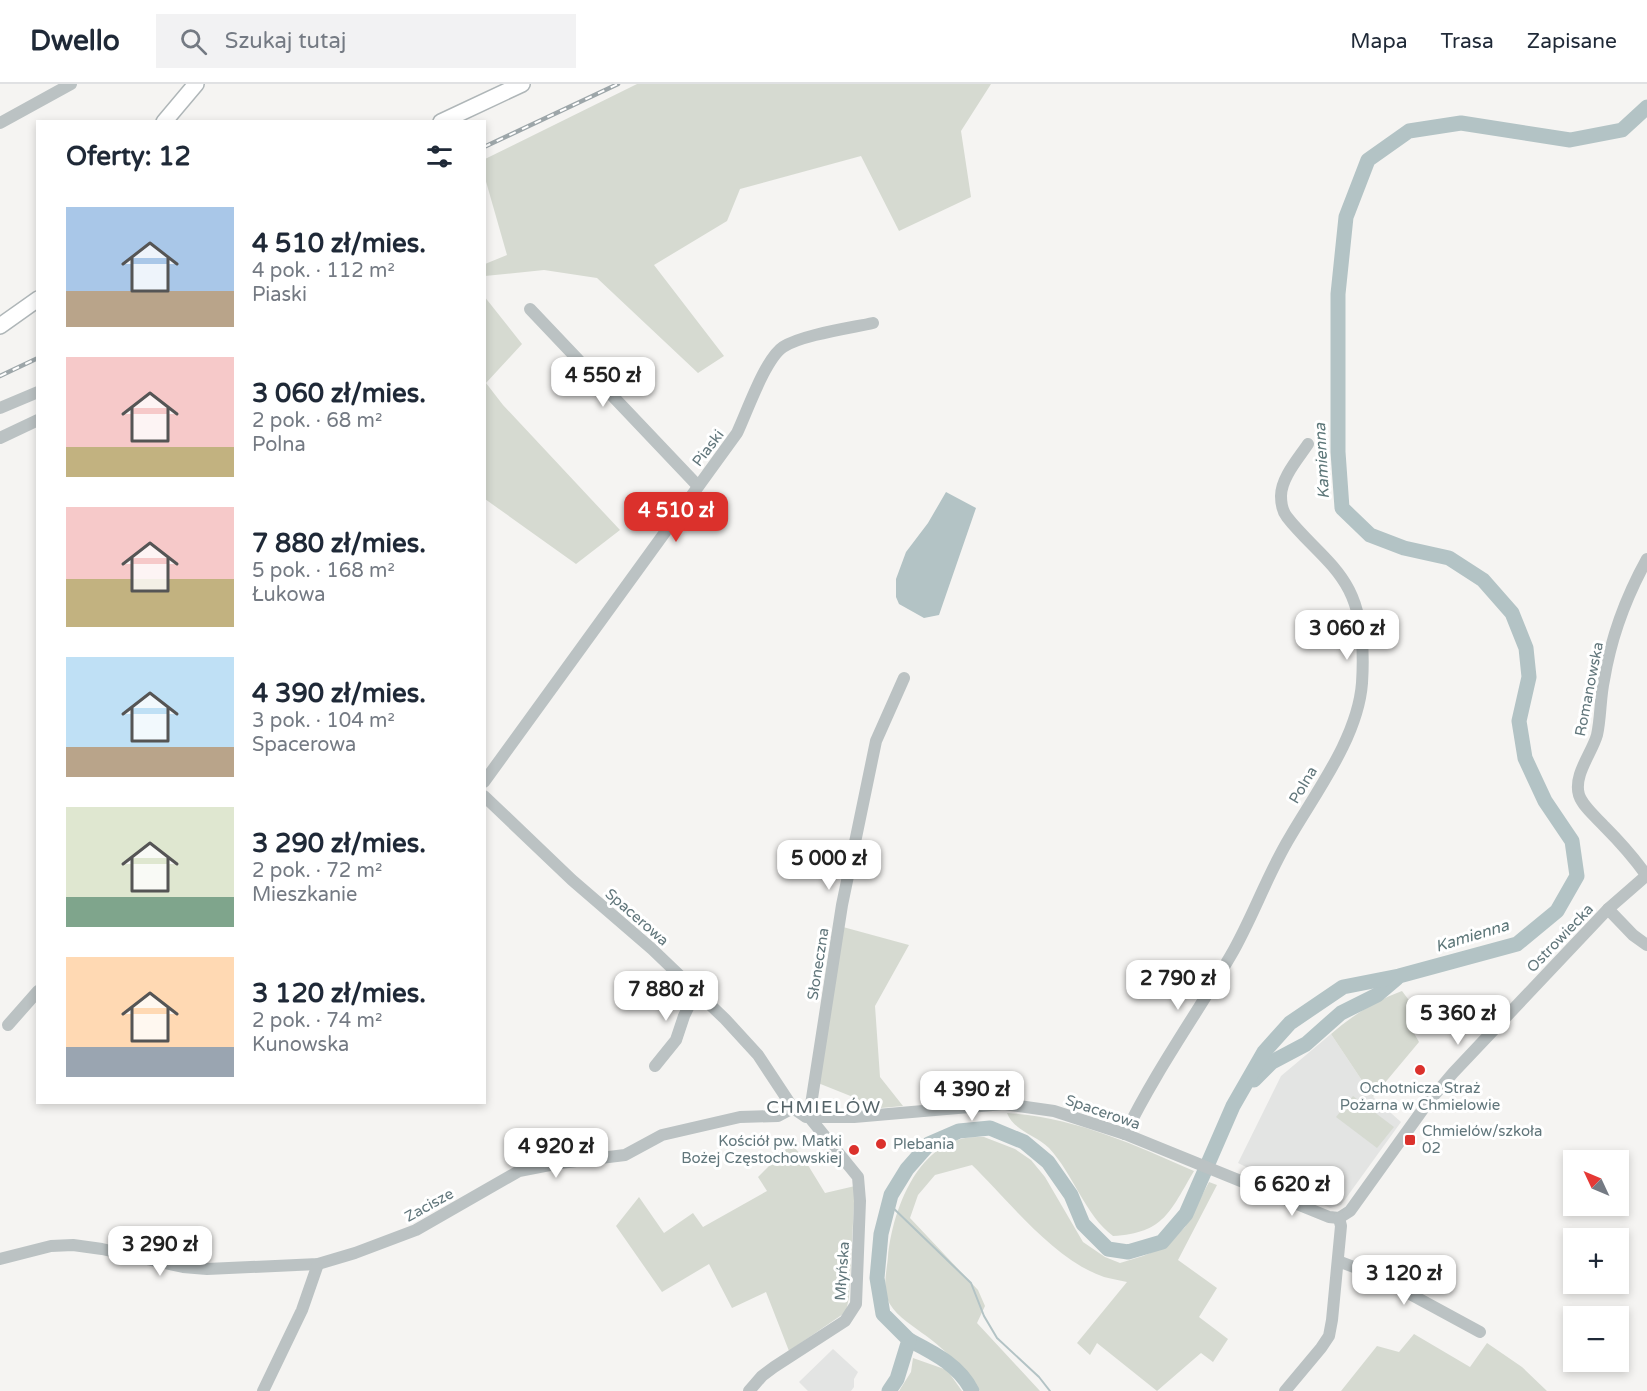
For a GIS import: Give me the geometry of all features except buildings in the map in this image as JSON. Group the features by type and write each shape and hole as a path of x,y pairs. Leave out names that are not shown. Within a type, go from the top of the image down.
{"main road":[{"path":"166,120 196,84"},
{"path":"445,120 522,84"},
{"path":"0,314 36,289"},
{"path":"0,326 36,300"}],"street":[{"path":"0,123 71,84"},
{"path":"530,309 698,486"},
{"name":"Piaski","path":"486,779 737,433 774,355 796,341 873,323"},
{"path":"0,408 36,393"},
{"path":"0,438 36,421"},
{"name":"Polna","path":"1125,1134 1188,1023 1234,950 1288,839 1335,760 1358,704 1362,683 1362,652 1358,615 1352,597 1331,564 1286,516 1281,502 1281,494 1288,475 1308,444"},
{"name":"Romanowska","path":"1647,560 1635,580 1619,617 1603,681 1598,731 1579,776 1578,793 1585,805 1647,876"},
{"name":"Słoneczna","path":"810,1118 842,905 876,741 904,678"},
{"name":"Spacerowa","path":"486,798 572,880 652,949 725,1019 758,1055 793,1108 810,1118 854,1117 1004,1104 1054,1111 1125,1134 1329,1217 1340,1218"},
{"name":"Ostrowiecka","path":"1340,1218 1350,1211 1426,1105 1453,1072 1608,909 1647,876"},
{"path":"1608,909 1633,935 1647,945"},
{"path":"656,1066 676,1040 696,991"},
{"path":"8,1025 36,994"},
{"name":"Zacisze","path":"0,1259 51,1246 73,1245 183,1267 207,1269 318,1264 364,1250 416,1230 519,1171 625,1155 662,1135 740,1117 778,1116 793,1108"},
{"name":"Młyńska","path":"750,1391 762,1376 774,1367 843,1323 856,1304 860,1201 858,1177 810,1118"},
{"path":"1285,1391 1329,1336 1338,1261 1340,1218"},
{"path":"1338,1261 1375,1275 1480,1332"},
{"path":"263,1391 302,1310 318,1264"}],"shaded area":[{"path":"637,84 991,84 961,131 971,197 899,231 861,156 740,189 727,221 654,265 724,356 698,373 597,278 544,270 486,276 486,264 507,255 486,182 486,159"},
{"path":"486,299 522,344 486,383"},
{"path":"486,383 503,405 620,530 576,564 486,500"},
{"path":"946,492 976,508 939,615 924,618 899,604 896,597 896,579 906,552 928,523"},
{"path":"843,927 909,945 875,1006 880,1077 903,1106 870,1109 858,1099 818,1083"},
{"path":"1402,991 1423,1019 1410,1026 1419,1042 1373,1097 1331,1034 1365,1009"},
{"path":"1331,1034 1373,1097 1401,1122 1341,1205 1330,1208 1238,1163 1281,1076"},
{"path":"1353,1096 1394,1127 1377,1148 1336,1117"},
{"path":"1007,1113 1056,1120 1103,1133 1194,1171 1172,1208 1155,1225 1130,1234 1113,1236 1087,1206 1066,1170 1049,1148 1020,1129"},
{"path":"984,1137 1015,1149 1031,1160 1045,1177 1083,1242 1105,1257 1120,1263 1167,1246 1185,1227 1209,1182 1217,1185 1178,1260 1217,1288 1199,1317 1228,1339 1213,1362 1201,1353 1157,1391 1097,1343 1090,1355 1077,1343 1127,1282 1104,1277 1085,1269 1067,1257 1033,1228 972,1165 935,1175 918,1195 910,1218 978,1290 985,1306 977,1323 1040,1391 980,1391 970,1376 945,1352 897,1313 887,1298 885,1288 894,1222 908,1186 930,1156 945,1146 964,1138"},
{"path":"791,1144 803,1157 825,1193 855,1186 849,1297 846,1312 789,1351 766,1292 732,1308 709,1264 662,1292 616,1226 639,1197 664,1233 693,1213 703,1227 767,1191 758,1177"},
{"path":"1414,1334 1470,1367 1487,1343 1522,1367 1547,1391 1341,1391 1377,1346 1399,1352"},
{"path":"833,1349 858,1372 854,1379 854,1387 851,1391 808,1391 799,1382"},
{"path":"913,1358 947,1370 962,1391 899,1391 911,1372"}],"waterway":[{"name":"Kamienna","path":"889,1391 897,1379 909,1340 883,1314 877,1278 881,1234 891,1195 907,1169 929,1144 959,1131 990,1128 1024,1142 1048,1162 1071,1195 1083,1224 1108,1249 1128,1252 1162,1242 1186,1214 1233,1106 1264,1052 1290,1023 1343,987 1399,976 1517,944 1557,911 1577,876 1572,841 1545,801 1525,758 1519,721 1529,677 1526,648 1512,613 1483,580 1449,558 1404,548 1370,535 1342,508 1338,452 1338,294 1346,217 1368,160 1409,131 1461,123 1570,140 1622,130 1647,107"},
{"name":"Kamienna","path":"1254,1080 1272,1062 1306,1044 1341,1013 1377,995 1397,978"},
{"path":"889,1204 971,1283 984,1316 997,1338 1039,1377 1050,1391"},
{"name":"Kamienna","path":"909,1340 953,1367 972,1391"}],"railway":[{"path":"486,146 618,84"},
{"path":"0,376 36,359"}],"place":[{"name":"Ochotnicza Straż Pożarna w Chmielowie","path":"1420,1070"},
{"name":"Chmielów/szkoła 02","path":"1410,1140"},
{"name":"Plebania","path":"881,1144"},
{"name":"Kościół pw. Matki Bożej Częstochowskiej","path":"854,1150"}],"district":[{"name":"CHMIELÓW","path":"824,1107"}]}
